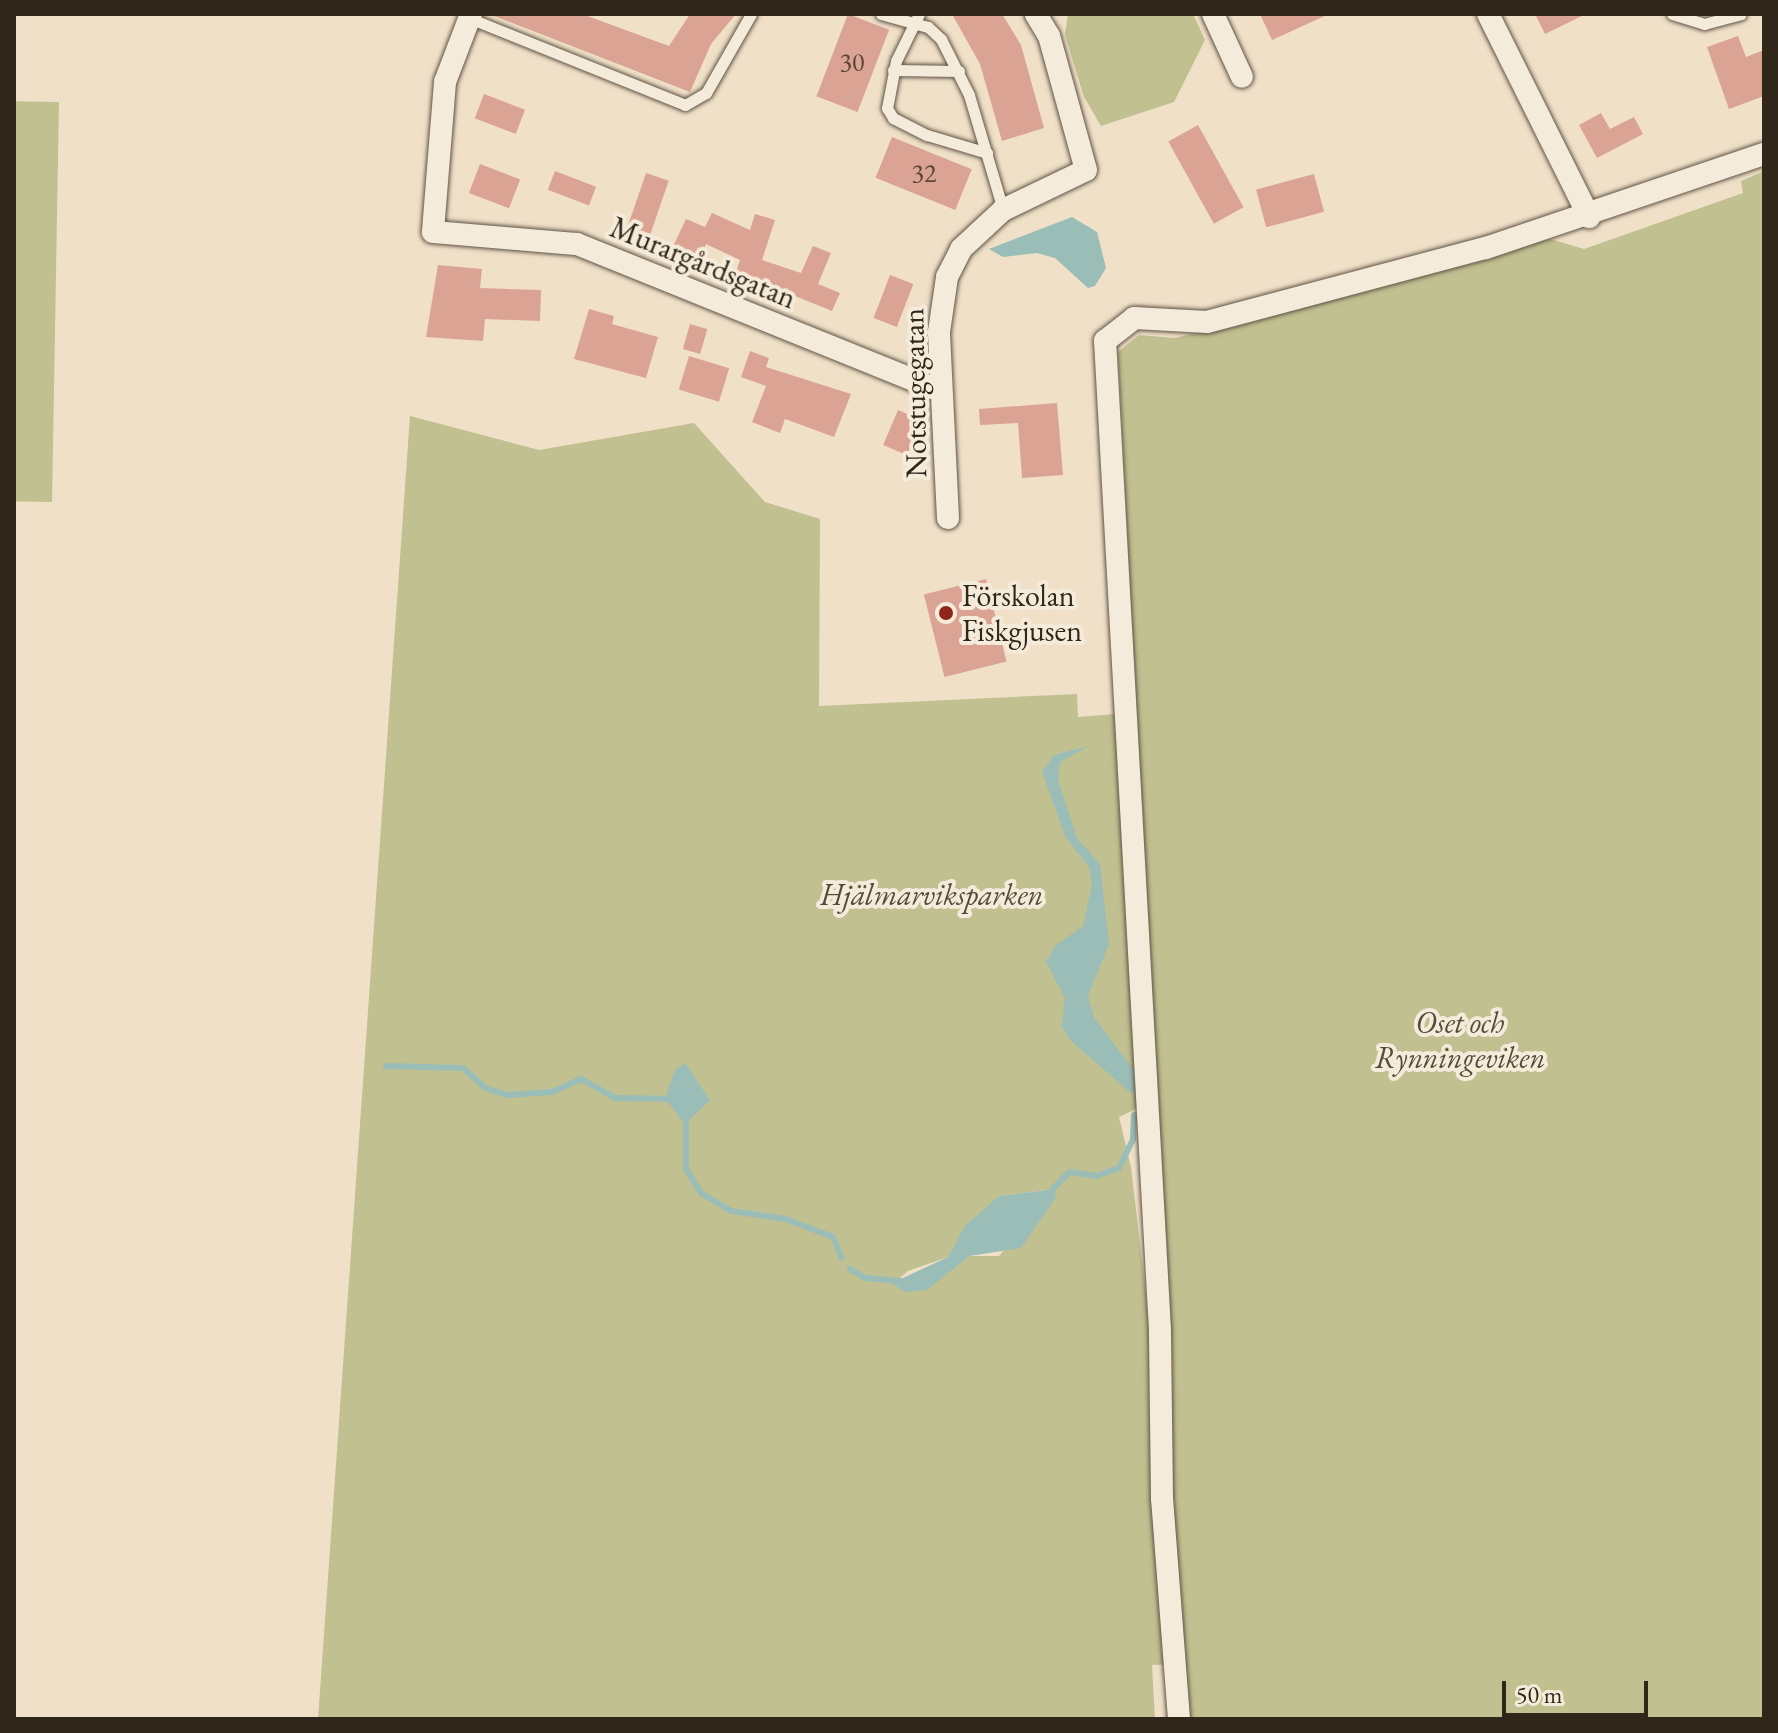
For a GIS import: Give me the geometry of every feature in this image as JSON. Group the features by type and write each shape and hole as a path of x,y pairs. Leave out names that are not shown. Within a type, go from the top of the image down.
{"street":[{"name":"Notstugegatan","path":"948,518 939,316 947,277 961,249 1003,210 1086,170 1049,36 1036,14"},
{"path":"1213,14 1242,77"},
{"path":"1488,14 1589,217"},
{"name":"Murargårdsgatan","path":"470,16 445,82 433,232 577,244 940,391"},
{"path":"1179,1719 1162,1499 1160,1330 1105,341 1134,318 1207,322 1589,217 1764,154"}],"lane":[{"path":"470,16 685,105 706,93 751,14"},
{"path":"881,14 916,19 941,39 959,71 1003,210"},
{"path":"1672,14 1693,24 1738,15"},
{"path":"916,19 893,70 887,108 893,118 987,153"},
{"path":"893,70 959,71"}],"green space":[{"path":"1068,14 1193,14 1205,40 1174,102 1101,126 1084,97 1065,35"},
{"path":"14,101 59,102 52,502 14,501"},
{"path":"1764,171 1764,1719 1190,1719 1184,1664 1152,1665 1155,1719 318,1719 410,416 539,450 694,423 765,502 820,519 819,706 1077,694 1078,717 1115,714 1140,1107 1119,1117 1131,1167 1152,1346 1160,1195 1118,352 1139,335 1175,338 1550,239 1584,249 1743,193 1741,181","holes":["1055,1189 999,1256 969,1256 893,1284 908,1271 948,1257 999,1196"]}],"water":[{"path":"1072,217 1097,232 1106,268 1095,286 1088,288 1055,258 1037,253 1003,257 989,249"},
{"path":"1089,746 1060,762 1058,780 1077,838 1100,864 1109,944 1088,996 1094,1018 1134,1070 1137,1092 1131,1093 1071,1041 1062,1027 1065,998 1046,962 1055,946 1083,926 1092,885 1089,867 1066,838 1042,772 1054,755"},
{"path":"685,1063 710,1100 685,1124 665,1098 675,1070"},
{"path":"1055,1189 1056,1197 1021,1248 969,1256 927,1290 905,1292 892,1283 948,1257 965,1226 999,1196"}],"building":[{"path":"489,14 582,14 669,46 690,14 736,14 711,44 690,92"},
{"path":"848,14 889,30 858,112 816,96"},
{"path":"952,14 1002,14 1021,45 1044,128 1002,141 980,64"},
{"path":"1260,14 1329,14 1272,40"},
{"path":"1535,14 1586,14 1545,34"},
{"path":"1738,36 1746,57 1764,50 1764,96 1729,109 1707,47"},
{"path":"484,94 525,110 516,134 475,118"},
{"path":"1601,113 1610,129 1634,117 1643,134 1597,158 1579,125"},
{"path":"1198,125 1244,207 1214,224 1168,141"},
{"path":"892,137 972,169 955,210 876,178"},
{"path":"480,164 520,179 509,208 469,193"},
{"path":"555,171 596,187 589,205 548,190"},
{"path":"646,173 669,181 650,235 627,227"},
{"path":"1314,174 1324,212 1266,227 1256,190"},
{"path":"712,213 750,230 755,214 775,220 762,260 801,273 813,246 831,253 818,284 840,293 832,311 736,272 740,260 706,244 698,263 671,251 686,219 705,227"},
{"path":"438,265 482,269 480,288 541,290 540,321 485,319 483,341 426,337"},
{"path":"890,275 913,284 897,327 874,318"},
{"path":"589,309 614,316 612,324 658,337 646,378 574,359"},
{"path":"690,324 707,329 700,354 683,349"},
{"path":"750,351 769,358 766,367 851,394 834,437 785,419 780,433 752,422 766,386 741,377"},
{"path":"689,356 729,368 719,402 679,389"},
{"path":"1057,403 1063,475 1022,478 1018,423 980,425 979,409"},
{"path":"898,410 922,420 907,455 883,445"},
{"path":"986,579 1007,661 944,677 924,594"}],"waterway":[{"path":"386,1066 463,1068 485,1088 508,1095 552,1092 581,1079 615,1098 672,1099"},
{"path":"1050,1192 1069,1172 1096,1176 1119,1168 1133,1139 1134,1115"},
{"path":"686,1116 686,1169 701,1193 731,1211 786,1219 833,1237 841,1257"},
{"path":"850,1269 865,1278 900,1281"}],"place":[{"name":"Förskolan Fiskgjusen","path":"946,613"}],"park label":[{"name":"Hjälmarviksparken","path":"932,895"},
{"name":"Oset och Rynningeviken","path":"1460,1040"}]}
